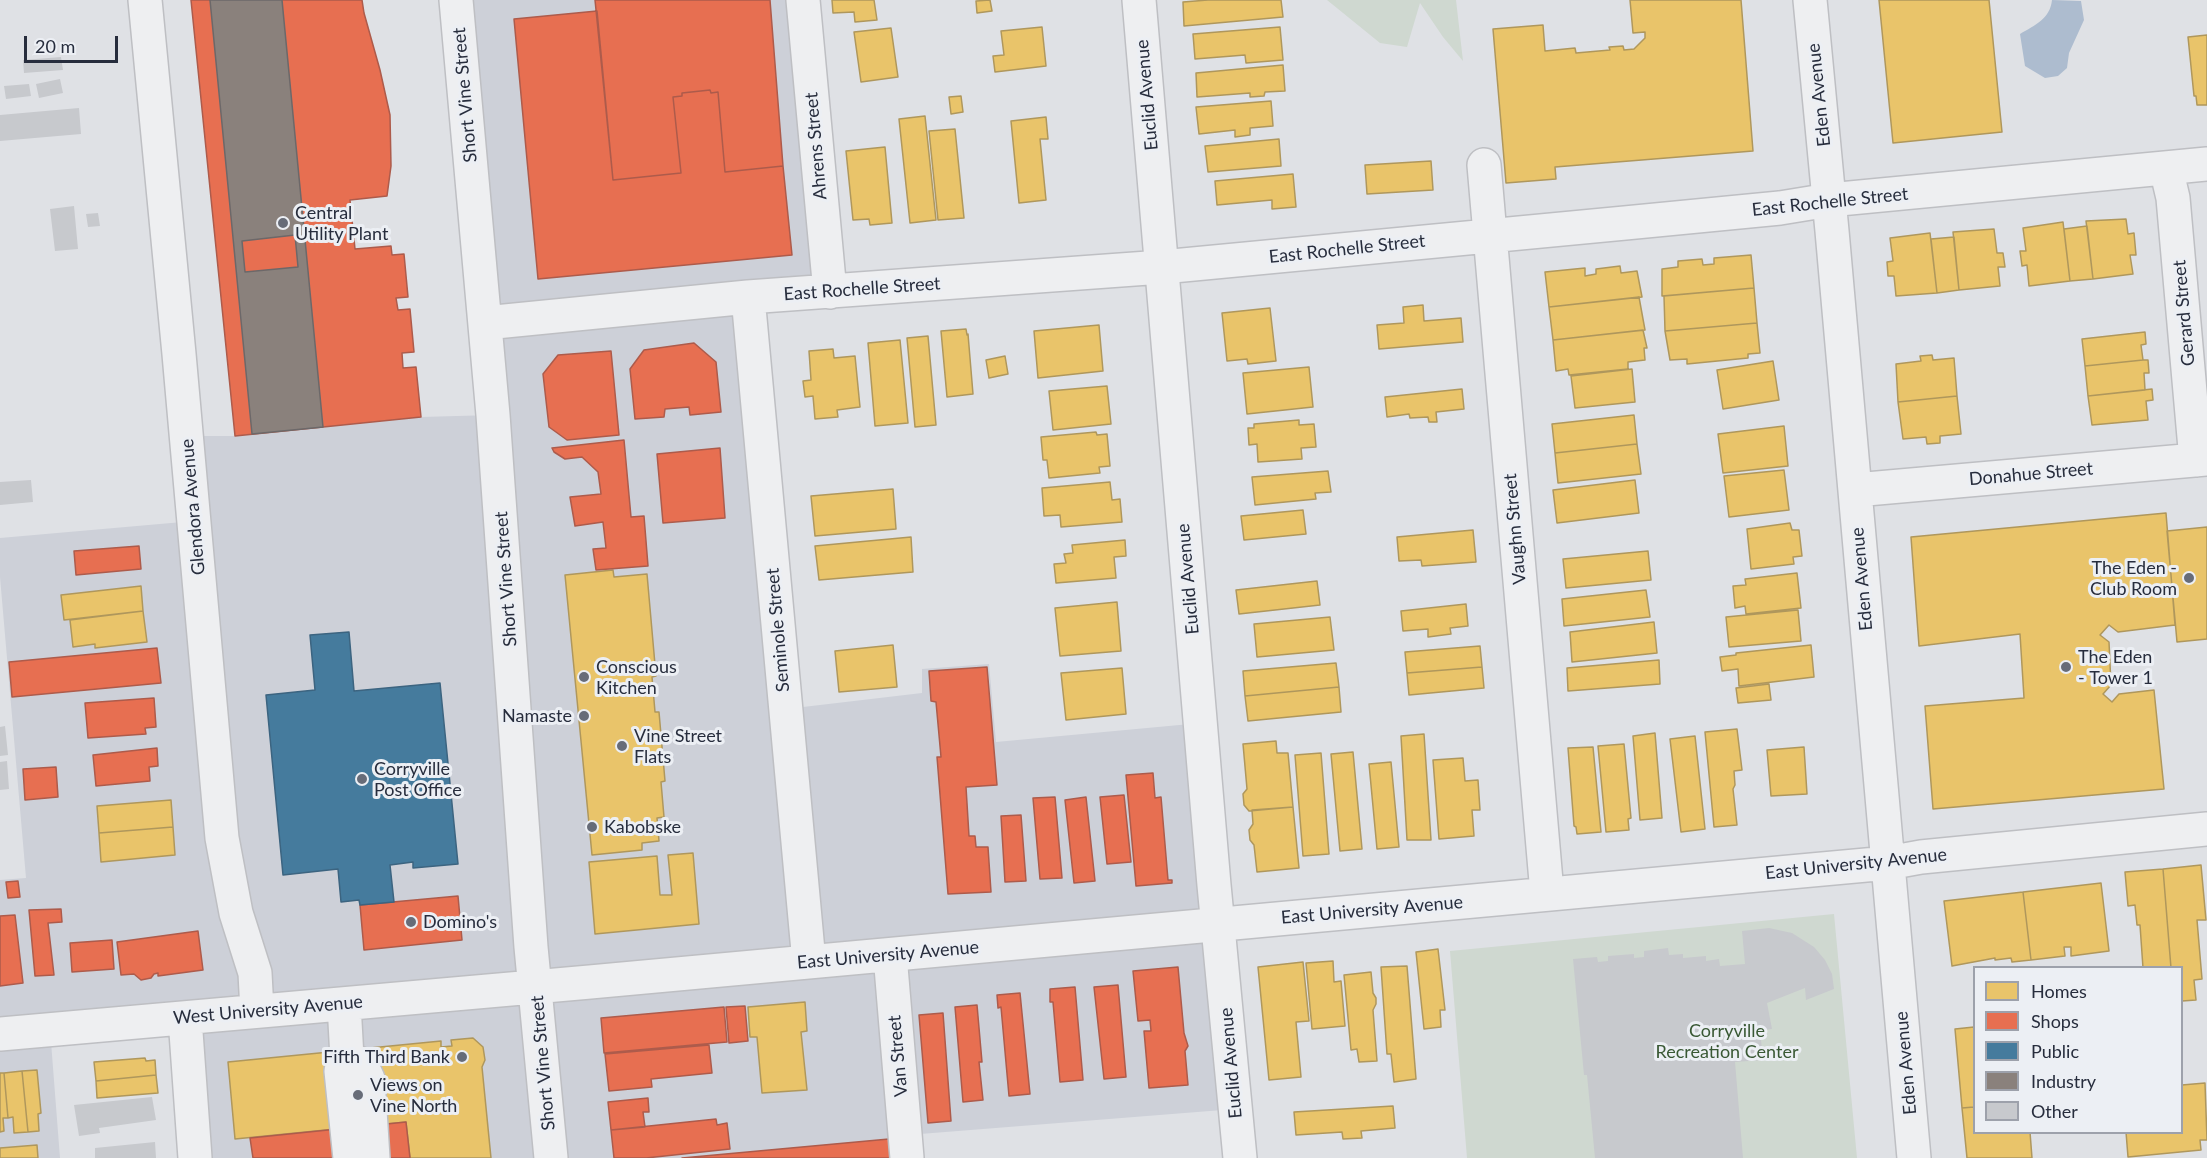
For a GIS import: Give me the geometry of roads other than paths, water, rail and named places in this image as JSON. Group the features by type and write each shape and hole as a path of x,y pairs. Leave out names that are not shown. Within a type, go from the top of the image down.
{"street":[{"name":"Glendora Avenue","path":"145,0 222,838 236,913 255,973 257,1011"},
{"name":"Short Vine Street","path":"456,0 505,565 529,915 551,1158"},
{"name":"Ahrens Street","path":"803,0 830,292"},
{"name":"Euclid Avenue","path":"1139,0 1240,1158"},
{"name":"Eden Avenue","path":"1810,0 1914,1158"},
{"name":"East Rochelle Street","path":"485,323 748,297 1162,267 1780,208 1829,200 2207,164"},
{"name":"Vaughn Street","path":"1484,165 1547,894"},
{"name":"Gerard Street","path":"2166,168 2173,198 2202,459"},
{"name":"Seminole Street","path":"748,297 808,962"},
{"name":"Donahue Street","path":"1855,490 2202,459"},
{"name":"East University Avenue","path":"536,987 1888,863 1922,857 2207,830"},
{"name":"Van Street","path":"890,955 907,1158"},
{"name":"West University Avenue","path":"0,1034 536,987"},
{"path":"344,1004 347,1058 353,1070 362,1158"},
{"path":"185,1018 195,1158"},
{"path":"347,1058 341,1071 350,1158"},
{"path":"347,1058 361,1064 368,1079 374,1158"}],"water":[{"path":"2052,0 2081,1 2084,20 2069,53 2067,68 2058,76 2045,78 2025,66 2020,34 2045,17"}],"place":[{"name":"Central Utility Plant","path":"283,223"},
{"name":"The Eden - Club Room","path":"2189,578"},
{"name":"The Eden - Tower 1","path":"2066,667"},
{"name":"Conscious Kitchen","path":"584,677"},
{"name":"Namaste","path":"584,716"},
{"name":"Vine Street Flats","path":"622,746"},
{"name":"Corryville Post Office","path":"362,779"},
{"name":"Kabobske","path":"592,827"},
{"name":"Domino's","path":"411,922"},
{"name":"Fifth Third Bank","path":"462,1057"},
{"name":"Views on Vine North","path":"358,1095"}],"park label":[{"name":"Corryville Recreation Center","path":"1727,1041"}]}
